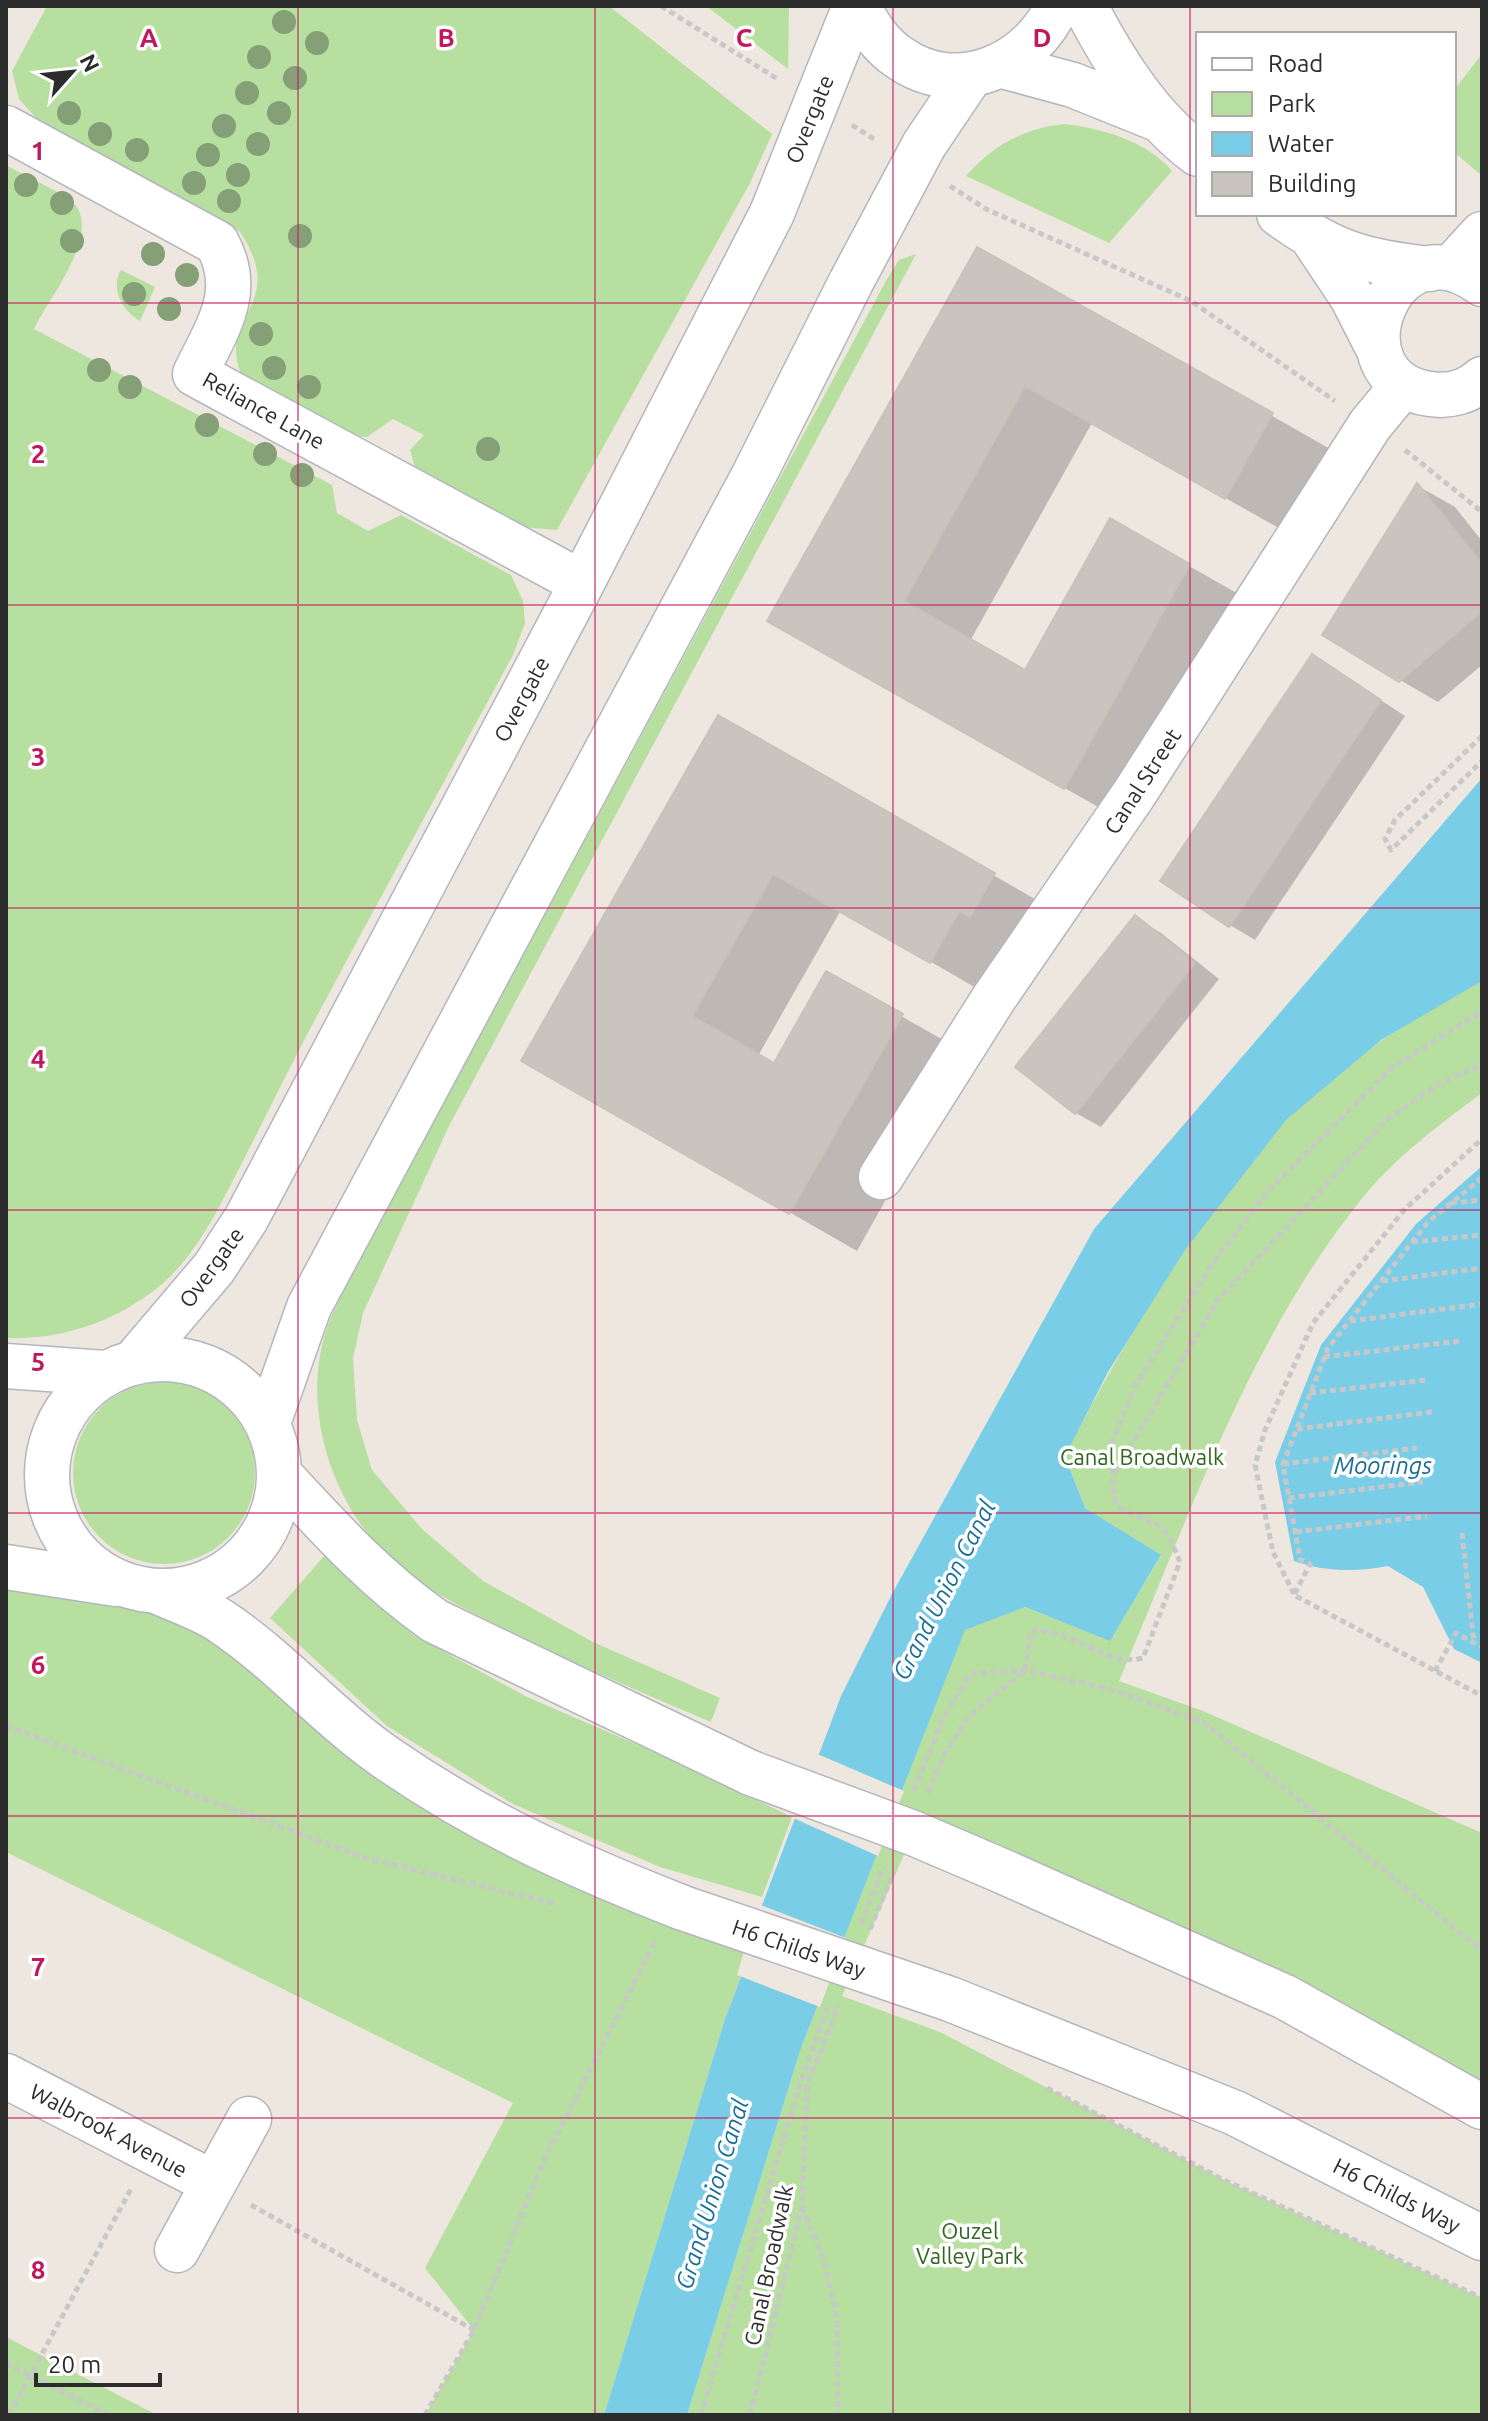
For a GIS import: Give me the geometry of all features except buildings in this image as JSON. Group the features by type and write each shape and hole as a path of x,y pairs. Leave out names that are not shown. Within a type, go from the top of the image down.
{"street":[{"path":"856,6 873,35 901,59 935,73 987,70 1073,85 1160,120"},
{"name":"Overgate","path":"120,1367 214,1268 246,1219 582,583 772,213 856,6"},
{"path":"268,1423 309,1307 755,473 851,282 908,148 987,70 1029,49 1049,26 1057,6"},
{"path":"1085,6 1104,43 1160,120 1196,152"},
{"name":"Reliance Lane","path":"6,128 217,243 229,264 231,285 218,325 195,374 582,583"},
{"path":"1282,216 1314,240 1376,263 1454,274"},
{"path":"1454,274 1482,234"},
{"path":"1314,240 1352,297 1388,370 1403,385 1422,393 1441,396 1461,392 1482,379"},
{"path":"1379,350 1376,328 1381,307 1392,289 1409,276 1454,274"},
{"name":"Canal Street","path":"881,1177 994,998 1134,794 1370,425 1403,385"},
{"path":"6,1366 120,1367 166,1358 197,1363 226,1376 250,1397 268,1423 277,1448 280,1475 274,1512 256,1546 228,1572 194,1587 141,1588 97,1570 72,1548 55,1519 47,1487 49,1453 59,1422 78,1394 120,1367"},
{"path":"280,1475 364,1566 391,1591 435,1621 751,1773 913,1833 1285,1997 1482,2107"},
{"name":"H6 Childs Way","path":"6,1567 141,1588 219,1620 276,1663 329,1713 389,1760 491,1824 672,1919 950,1999 1235,2113 1482,2238"},
{"name":"Walbrook Avenue","path":"6,2076 213,2183"},
{"path":"177,2250 249,2119"}],"path":[{"path":"661,6 783,82"},
{"path":"851,124 908,148"},
{"path":"945,183 986,209 1191,301 1370,425 1482,512"},
{"path":"1482,736 1395,820 1385,839 1391,850 1482,761"},
{"path":"1025,1670 1031,1631 1051,1629 1126,1663 1143,1658 1180,1562 1165,1532 1121,1509 1111,1492 1114,1474 1109,1450 1134,1388 1210,1267 1268,1191 1394,1066 1482,1011"},
{"path":"1114,1474 1218,1300 1389,1118 1440,1083 1482,1065"},
{"path":"1482,1139 1405,1209 1313,1323 1265,1430 1255,1465 1273,1552 1294,1595 1482,1696"},
{"path":"1294,1595 1310,1564 1300,1559 1283,1464 1324,1357 1412,1242 1449,1204 1482,1178"},
{"path":"1449,1204 1482,1200"},
{"path":"1412,1242 1482,1235"},
{"path":"1382,1281 1482,1268"},
{"path":"1350,1321 1482,1304"},
{"path":"1324,1357 1460,1341"},
{"path":"1310,1393 1427,1380"},
{"path":"1297,1429 1432,1412"},
{"path":"1283,1464 1417,1448"},
{"path":"1289,1498 1423,1482"},
{"path":"1296,1532 1427,1516"},
{"path":"1462,1533 1474,1643"},
{"path":"1435,1671 1456,1633 1482,1647"},
{"path":"910,1801 945,1714 970,1674 1025,1670 1117,1691 1205,1723 1482,1951"},
{"path":"6,1726 366,1858 568,1907"},
{"path":"858,1932 887,1859"},
{"path":"425,2415 474,2330 545,2158 672,1919"},
{"path":"701,2415 800,2084 835,1990"},
{"name":"Canal Broadwalk","path":"750,2415 802,2206 807,2085 842,1996"},
{"path":"1035,2081 1224,2180 1482,2298"},
{"path":"9,2415 151,2153"},
{"path":"213,2183 474,2330"},
{"path":"802,2206 825,2263 837,2318 838,2415"},
{"path":"6,2363 108,2415"}],"green space":[{"path":"47,6 609,6 772,134 750,183 557,530 521,527 416,471 410,450 424,435 393,419 367,437 353,436 241,374 236,354 238,338 256,294 257,277 253,257 240,232 38,120 19,99 12,71"},
{"path":"706,6 789,6 788,69"},
{"path":"1482,54 1482,176 1456,154 1456,87"},
{"path":"1064,124 1093,129 1137,144 1172,171 1109,243 966,176 1010,140 1035,130"},
{"path":"6,165 71,201 81,219 77,251 34,329 332,485 337,513 368,531 401,515 511,575 523,601 525,623 513,655 333,985 198,1243 162,1284 127,1308 69,1332 27,1338 6,1338"},
{"path":"916,254 449,1126 363,1313 353,1358 357,1420 372,1470 422,1529 483,1581 593,1642 720,1698 711,1722 578,1664 469,1611 407,1573 382,1550 360,1524 330,1462 321,1429 317,1395 319,1361 329,1323 344,1289 887,279 899,260"},
{"path":"121,270 155,287 140,321 123,305 117,291"},
{"name":"Ouzel Valley Park","path":"1482,981 1482,1093 1387,1170 1320,1255 1253,1371 1224,1432 1119,1681 1203,1711 1482,1833 1482,2107 913,1834 842,1996 940,2032 1224,2180 1482,2298 1482,2415 687,2415 801,2048 965,1629 1024,1607 1110,1640 1161,1556 1085,1508 1065,1455 1112,1367 1164,1281 1221,1198 1306,1099 1378,1043"},
{"path":"164,1382 199,1389 228,1409 248,1438 255,1473 248,1508 228,1537 199,1557 164,1564 129,1557 100,1537 80,1508 73,1473 80,1438 100,1409 129,1389"},
{"path":"325,1555 412,1634 527,1697 689,1767 792,1817 762,1897 660,1867 513,1804 387,1726 270,1618"},
{"path":"6,1567 126,1585 329,1713 748,1931 743,1972 725,2019 604,2415 425,2415 474,2330 425,2268 513,2103 6,1852"},
{"path":"6,2337 157,2415 6,2415"}],"water":[{"name":"Grand Union Canal","path":"1482,778 1482,981 1381,1040 1286,1120 1185,1250 1108,1372 1065,1456 1085,1508 1161,1555 1110,1641 1025,1607 965,1630 801,2048 687,2415 604,2415 725,2019 743,1972 753,1929 841,1696 892,1594 1094,1229"},
{"name":"Moorings","path":"1482,1166 1482,1663 1454,1649 1423,1587 1388,1566 1341,1570 1294,1561 1275,1462 1321,1345 1416,1224"}],"pier":[{"path":"815,1753 904,1791 878,1856 791,1817"},
{"path":"758,1904 846,1938 820,2007 737,1975"}]}
